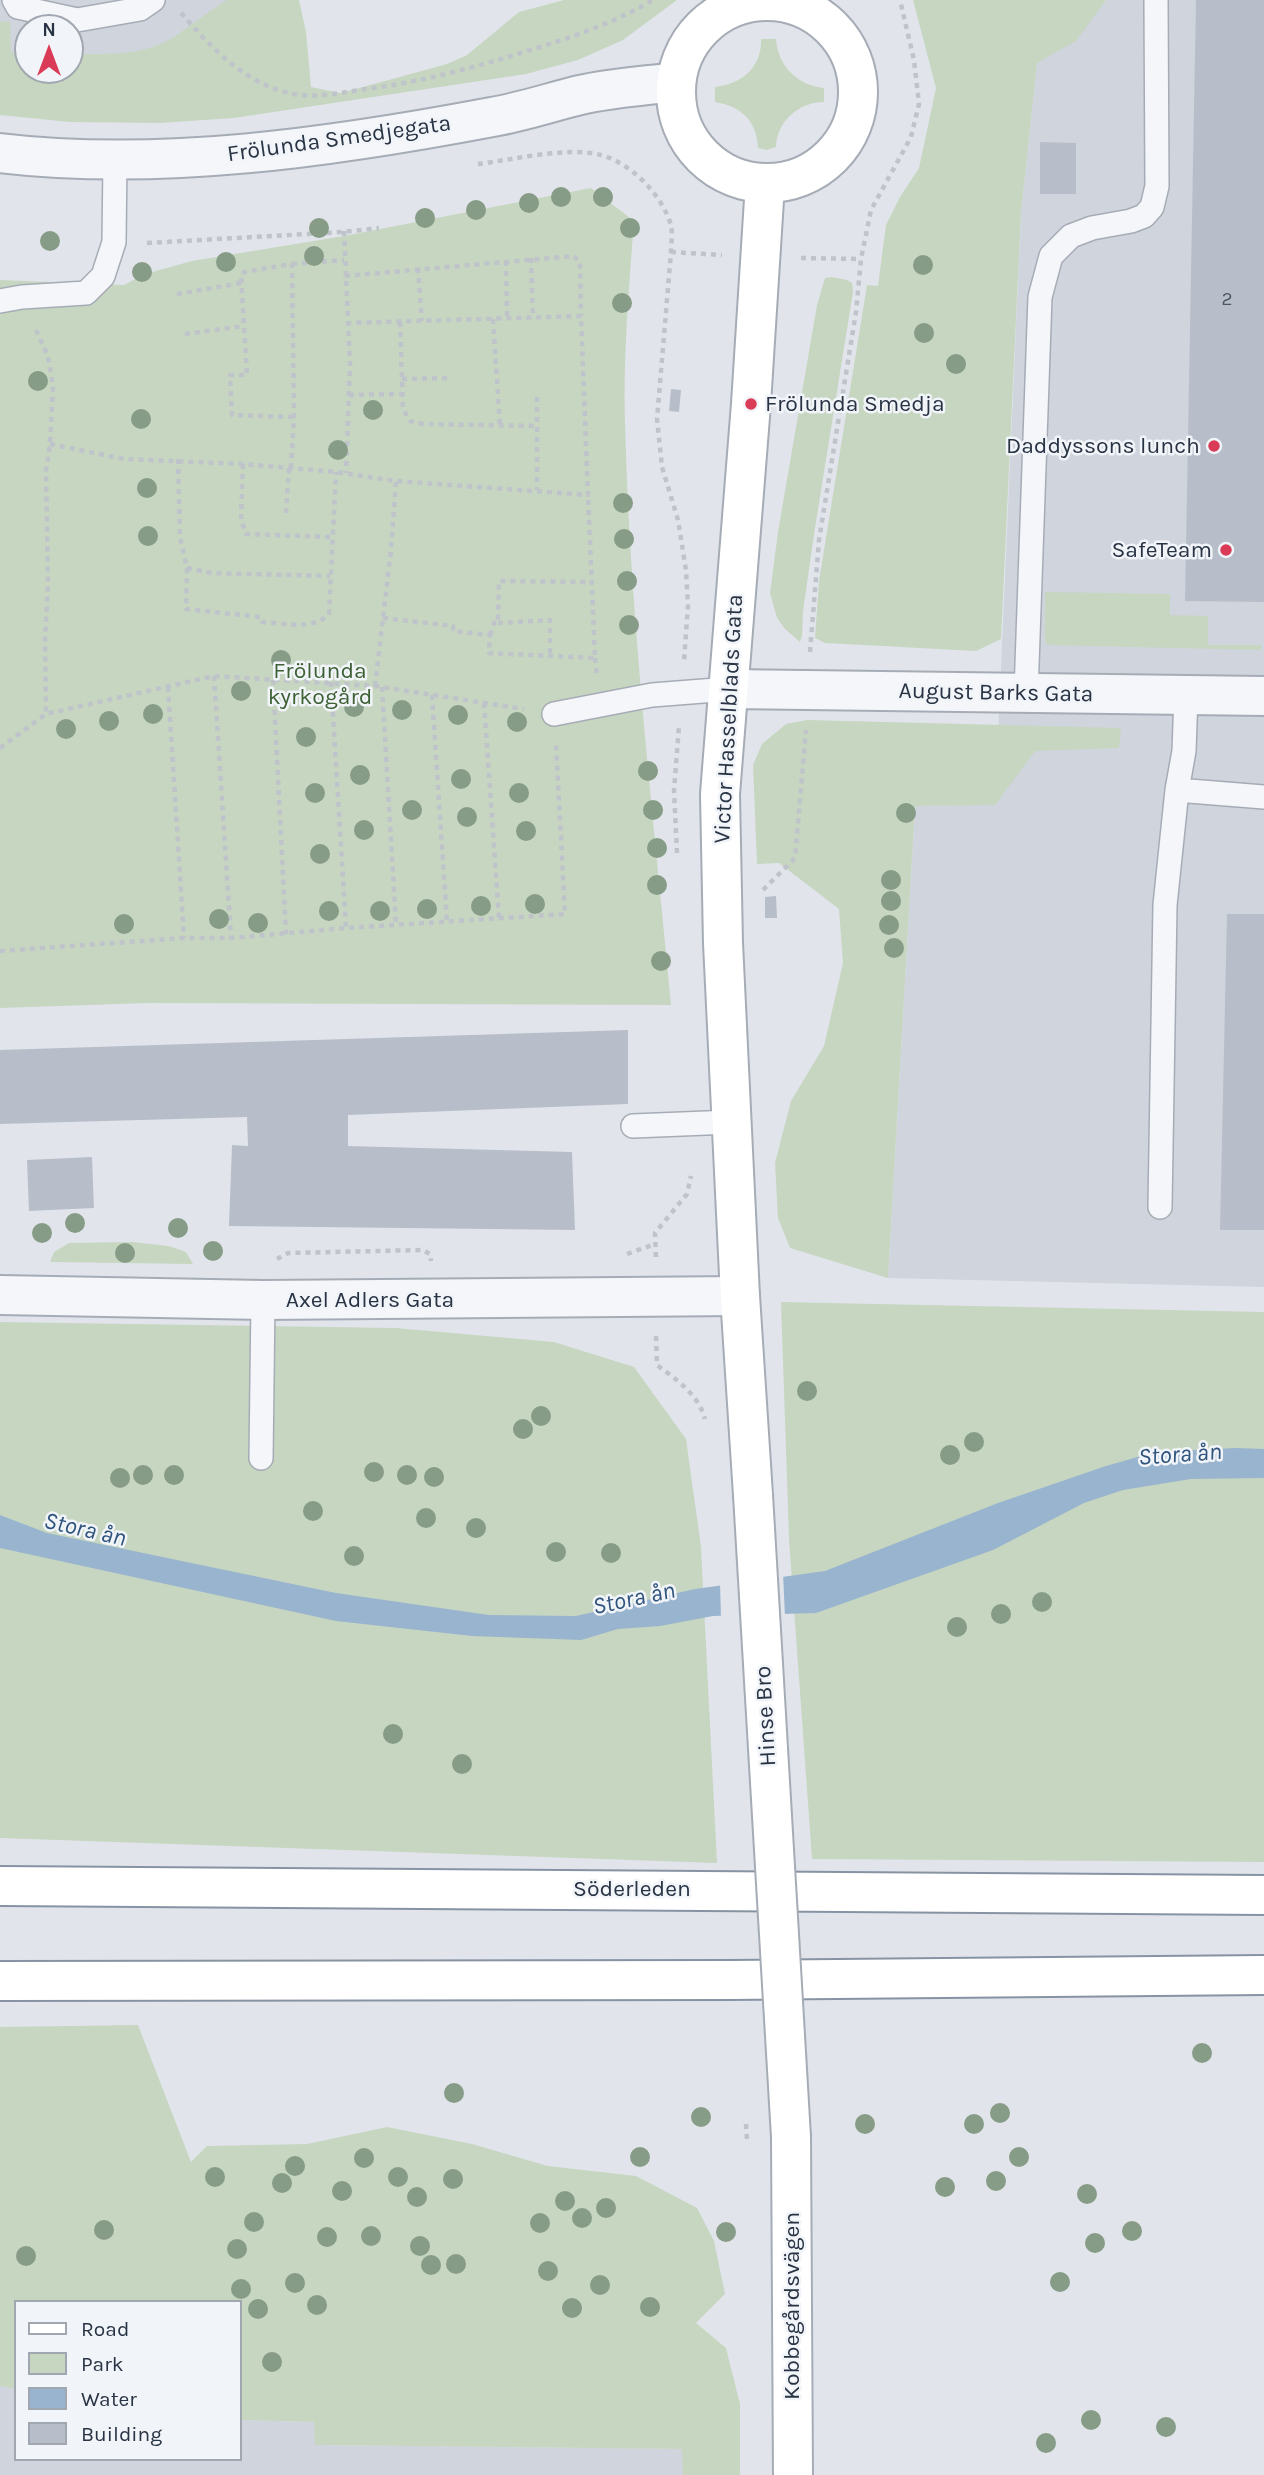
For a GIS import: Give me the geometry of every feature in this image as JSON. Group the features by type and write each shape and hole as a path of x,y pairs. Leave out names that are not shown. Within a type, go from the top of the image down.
{"main road":[{"path":"759,0 813,6 843,42 853,62 858,83 858,105 846,136 826,162 807,174 787,181 765,184 746,181 712,166 687,137 679,120 675,101 679,64 696,33 709,20 724,11 759,0"},
{"name":"Victor Hasselblads Gata","path":"740,1296 713,1124 723,943 720,794 751,404 765,184"},
{"name":"Hinse Bro","path":"740,1296 791,2137"},
{"name":"Söderleden","path":"0,1885 1264,1895"},
{"path":"0,1981 1264,1976"},
{"name":"Kobbegårdsvägen","path":"791,2137 793,2475"}],"street":[{"name":"Frölunda Smedjegata","path":"0,153 70,160 221,155 366,139 495,117 582,95 675,82"},
{"name":"August Barks Gata","path":"729,689 1264,696"},
{"name":"Axel Adlers Gata","path":"0,1295 263,1300 740,1296"}],"lane":[{"path":"14,0 18,7 77,20 140,9 153,0"},
{"path":"1026,693 1040,297 1051,256 1071,236 1092,228 1131,221 1144,216 1152,207 1157,186 1156,0"},
{"path":"11,299 86,293 103,276 114,242 114,160"},
{"path":"554,714 652,695 729,689"},
{"path":"1160,1207 1165,905 1177,790 1184,751 1186,695"},
{"path":"1177,790 1264,796"},
{"path":"633,1126 713,1124"},
{"path":"261,1458 263,1300"}],"path":[{"path":"192,25 224,58 244,73 285,92 311,97 394,86 516,55 600,27 653,0"},
{"path":"762,892 795,858 809,691 811,618 819,540 856,312 861,259 871,210 911,137 919,104 914,60 900,0"},
{"path":"472,165 541,155 601,155 649,184 671,225 657,419 663,467 678,520 686,570 688,606 674,791 678,861"},
{"path":"114,242 145,243 379,228"},
{"path":"344,231 349,395 346,473"},
{"path":"345,276 531,258 578,258 595,658 550,658 489,653 490,635 494,623 498,622 550,621 550,658"},
{"path":"531,258 533,318"},
{"path":"294,417 232,415 230,376 247,375 242,273 292,264 344,260"},
{"path":"506,261 508,318"},
{"path":"286,513 294,417 292,264"},
{"path":"418,268 422,321"},
{"path":"177,294 242,283"},
{"path":"11,299 48,355 53,387 46,471 46,714"},
{"path":"348,323 581,316"},
{"path":"493,319 500,426"},
{"path":"400,322 402,394 404,411 410,421 423,424 537,426"},
{"path":"185,334 244,326"},
{"path":"402,379 451,377"},
{"path":"349,395 402,394"},
{"path":"537,397 537,490"},
{"path":"50,444 124,459 178,459 243,464 346,473 396,481 588,495"},
{"path":"178,459 179,529 187,568 186,610 260,617 262,622 302,625 321,621 328,614 336,472"},
{"path":"243,464 241,519 246,534 331,537"},
{"path":"375,686 396,481"},
{"path":"187,568 211,573 330,576"},
{"path":"498,622 500,580 592,582"},
{"path":"383,618 453,626 453,632 490,635"},
{"path":"0,748 46,714 214,676 375,686 554,714 565,914 231,938 184,938 0,951"},
{"path":"214,676 231,938"},
{"path":"273,680 286,934"},
{"path":"331,682 346,928"},
{"path":"168,687 184,938"},
{"path":"382,687 396,925"},
{"path":"432,695 447,922"},
{"path":"484,703 499,918"},
{"path":"706,1420 702,1408 686,1387 657,1365 656,1233 687,1194 695,1161 713,1124"}],"shaded area":[{"path":"0,0 235,0 136,69 84,67 84,14 14,14 14,64 0,63"},
{"path":"1106,0 1264,0 1264,1287 888,1278 915,806 995,804 1021,213 1037,62"},
{"path":"0,2386 14,2389 14,2461 242,2461 242,2420 315,2422 315,2445 682,2449 706,2475 0,2475"}],"green space":[{"path":"227,0 299,0 306,32 311,87 341,93 447,64 467,55 519,12 564,0 677,0 623,40 578,60 526,74 234,118 160,123 70,122 0,115 0,23 3,21 10,22 14,84 84,84 84,54 117,53 152,47 163,43"},
{"path":"913,0 1106,0 1076,41 1037,63 1021,213 1001,639 976,651 825,643 815,638 819,581 867,285 878,286 886,225 919,168 936,88"},
{"path":"761,39 776,39 785,66 805,83 824,88 824,102 798,109 780,129 776,147 767,150 758,148 755,130 746,116 733,107 715,102 715,87 742,78 754,66"},
{"name":"Frölunda kyrkogård","path":"591,188 634,221 625,373 628,496 643,714 671,1005 149,1003 0,1008 0,280 124,285 145,274 192,261 344,236"},
{"path":"832,277 852,283 853,292 815,528 800,642 777,618 770,593 817,305 825,278"},
{"path":"1045,592 1170,594 1170,615 1208,616 1208,645 1262,645 1261,650 1047,645"},
{"path":"807,720 1121,728 1119,748 1035,751 995,805 915,806 888,1278 790,1248 778,1218 775,1163 791,1101 824,1046 843,963 839,909 779,863 757,864 753,765 762,744 786,724"},
{"path":"132,1242 169,1246 186,1252 193,1264 50,1262 54,1252 69,1243"},
{"path":"781,1302 1264,1312 1264,1862 812,1859 789,1539"},
{"path":"0,1322 396,1328 554,1342 634,1367 686,1439 701,1547 717,1863 0,1838"},
{"path":"138,2025 191,2162 207,2146 307,2144 387,2127 472,2144 548,2166 636,2176 697,2208 714,2241 725,2294 696,2323 726,2348 740,2404 740,2475 683,2475 682,2449 315,2445 314,2422 242,2420 242,2300 14,2300 14,2389 0,2386 0,2027"}],"water":[{"name":"Stora ån","path":"1264,1449 1264,1478 1191,1479 1123,1490 1084,1503 993,1550 816,1613 713,1616 660,1626 618,1629 581,1640 472,1636 336,1621 0,1548 0,1515 47,1533 336,1593 489,1615 576,1616 695,1589 825,1571 998,1503 1106,1466 1155,1452"}],"pier":[{"path":"783,1573 785,1617 721,1619 720,1582"}],"building":[{"path":"1196,0 1264,0 1264,602 1185,601"},
{"path":"1040,142 1076,143 1076,194 1040,194"},
{"path":"671,389 681,390 679,412 669,411"},
{"path":"776,896 777,918 765,918 765,897"},
{"path":"1227,914 1264,914 1264,1230 1220,1230"},
{"path":"628,1030 628,1104 348,1115 348,1146 572,1152 575,1230 229,1226 232,1145 248,1146 247,1117 0,1124 0,1050"},
{"path":"92,1157 94,1208 29,1211 27,1160"}],"place":[{"name":"Frölunda Smedja","path":"751,404"},
{"name":"Daddyssons lunch","path":"1214,446"},
{"name":"SafeTeam","path":"1226,550"}]}
